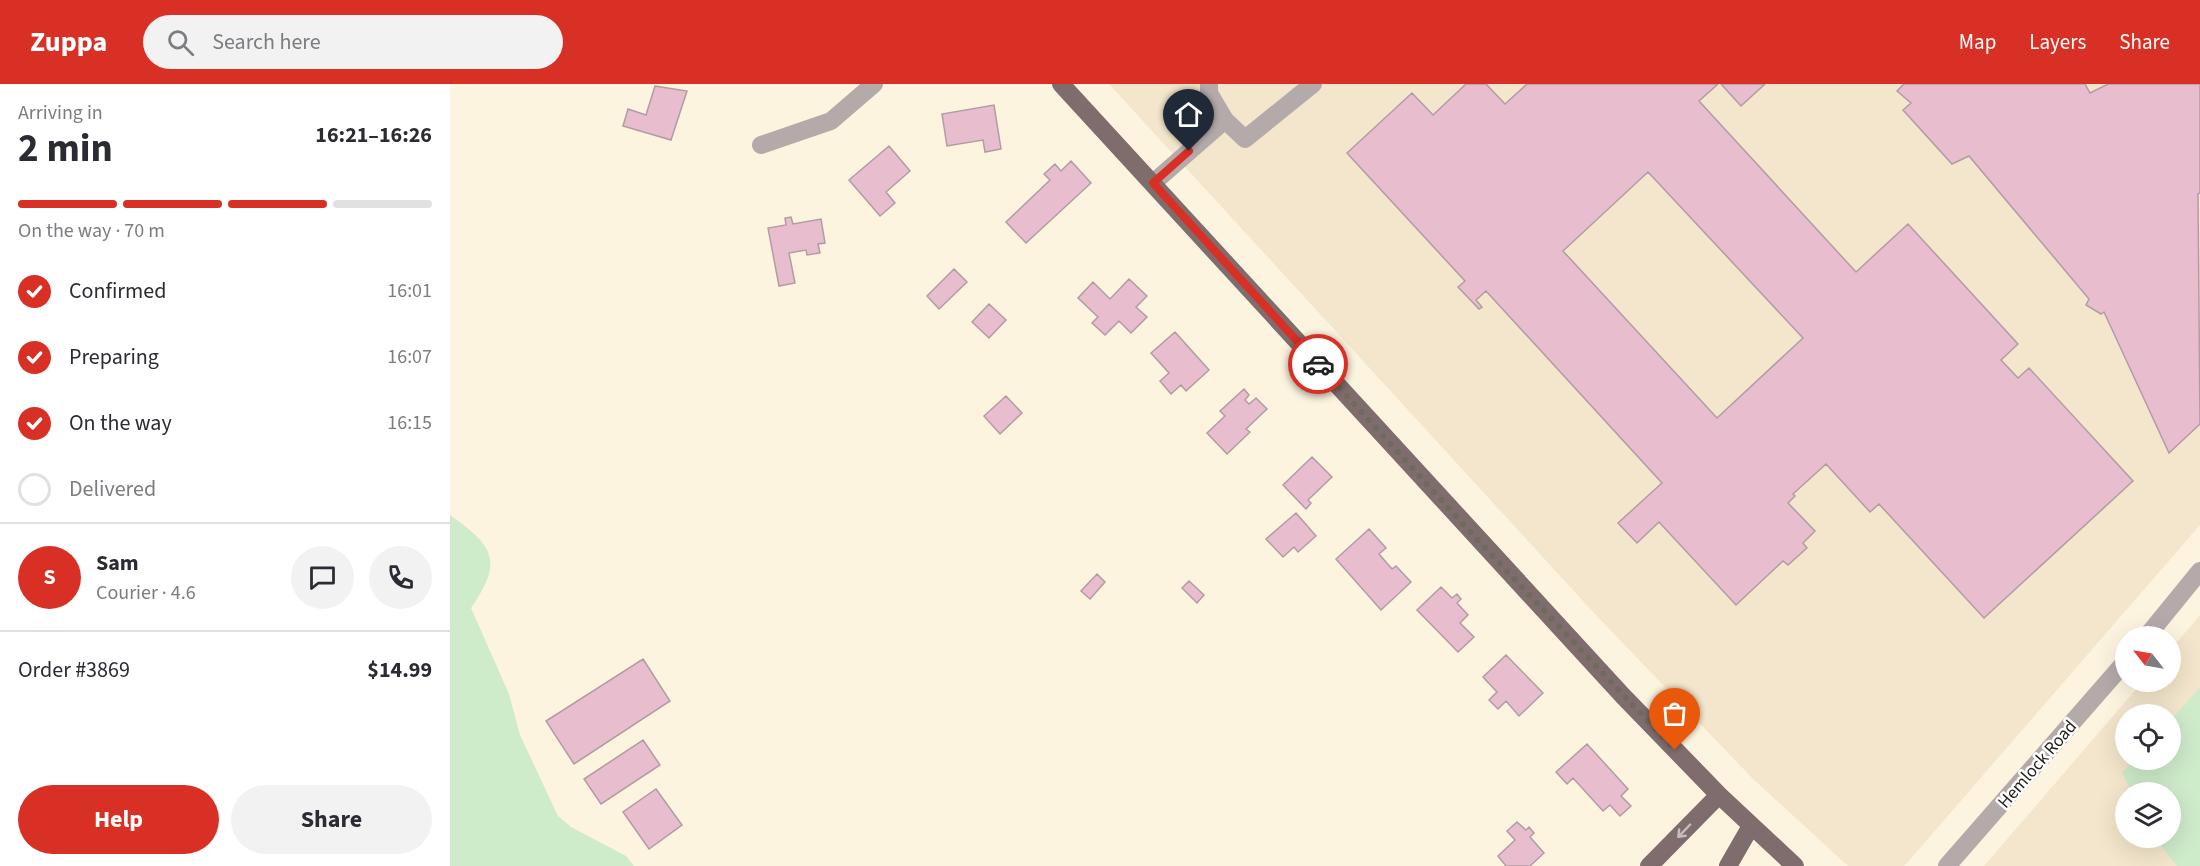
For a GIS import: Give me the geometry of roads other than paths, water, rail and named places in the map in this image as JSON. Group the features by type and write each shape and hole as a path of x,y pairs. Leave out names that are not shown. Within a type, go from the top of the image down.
{"main road":[{"path":"1061,84 1473,535 1719,795 1795,866"},
{"path":"1649,866 1719,795"},
{"path":"1728,866 1751,826"}],"street":[{"path":"761,145 831,121 874,84"},
{"path":"1209,84 1209,93 1225,120 1245,140 1313,84"},
{"path":"1153,183 1225,120"},
{"path":"2155,626 2200,571"},
{"name":"Hemlock Road","path":"1947,866 2115,674"}]}
